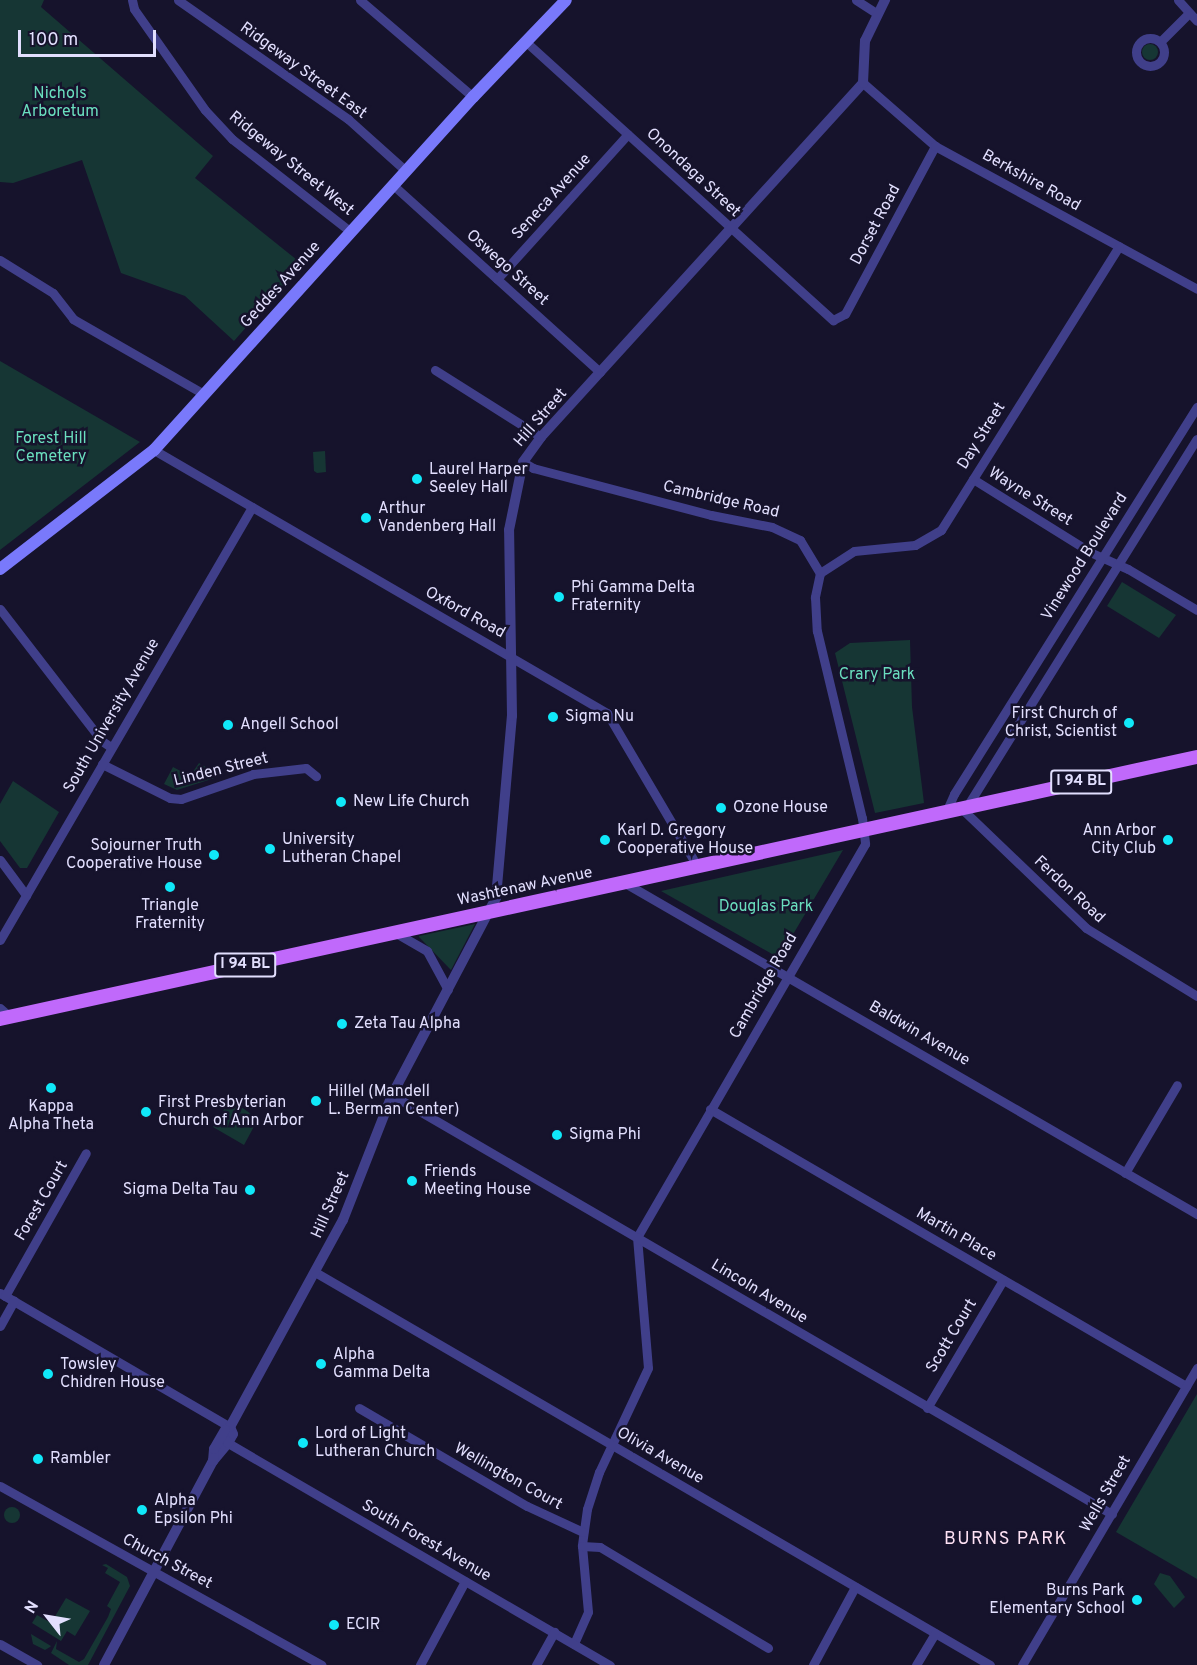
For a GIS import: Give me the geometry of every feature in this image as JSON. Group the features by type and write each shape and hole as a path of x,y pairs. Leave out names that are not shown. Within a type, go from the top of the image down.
{"main road":[{"name":"Geddes Avenue","path":"0,569 154,450 473,97 566,0"},
{"name":"Washtenaw Avenue","path":"3,1015 394,933 864,828 1197,757"}],"street":[{"name":"Ridgeway Street West","path":"132,0 134,9 205,110 232,139 351,232"},
{"name":"Ridgeway Street East","path":"178,0 348,119 406,171"},
{"path":"360,0 473,97"},
{"path":"856,0 876,13"},
{"path":"863,83 866,40 876,13 885,0"},
{"path":"1178,0 1197,21"},
{"path":"1160,42 1189,13"},
{"name":"Onondaga Street","path":"525,41 829,317 842,318"},
{"name":"Berkshire Road","path":"863,83 936,146 1197,289"},
{"name":"Hill Street","path":"213,1461 214,1449 343,1220 392,1095 491,912 496,898 512,716 509,530 524,462 541,437 863,83"},
{"name":"Seneca Avenue","path":"497,279 628,134"},
{"name":"Dorset Road","path":"842,318 936,146"},
{"name":"Oswego Street","path":"393,185 600,372"},
{"name":"Day Street","path":"820,573 854,551 915,545 933,537 973,479 1119,246"},
{"path":"0,260 53,292 73,319 204,394"},
{"path":"435,370 541,437"},
{"name":"Vinewood Boulevard","path":"946,812 998,723 1197,407"},
{"name":"Vinewood Boulevard","path":"964,808 1197,439"},
{"name":"Oxford Road","path":"154,450 607,713 697,866"},
{"name":"Cambridge Road","path":"524,462 533,468 711,515 786,531 800,540 820,573 815,597 817,631 864,828 865,844 637,1237"},
{"name":"Wayne Street","path":"973,479 1102,558 1197,610"},
{"name":"South University Avenue","path":"0,940 252,507"},
{"path":"0,609 102,741 111,747"},
{"path":"998,723 1012,732"},
{"name":"Linden Street","path":"102,764 160,796 181,799 253,774 306,768 316,776"},
{"name":"Ferdon Road","path":"964,808 1086,928 1197,996"},
{"path":"0,860 26,895"},
{"name":"Baldwin Avenue","path":"625,883 1197,1214"},
{"path":"394,933 427,951 448,990"},
{"path":"1125,1173 1177,1085"},
{"name":"Lincoln Avenue","path":"392,1095 1112,1514"},
{"name":"Martin Place","path":"710,1109 1186,1386"},
{"name":"Forest Court","path":"2,1295 87,1153"},
{"path":"574,1644 588,1612 582,1546 593,1487 648,1368 637,1237"},
{"name":"Olivia Avenue","path":"315,1272 990,1665"},
{"name":"Scott Court","path":"927,1408 1003,1280"},
{"path":"2,1295 227,1428"},
{"path":"0,1326 14,1301"},
{"name":"Wells Street","path":"1022,1665 1197,1368"},
{"name":"Wellington Court","path":"359,1408 518,1502 583,1532"},
{"name":"Hill Street","path":"104,1665 213,1461 228,1443 232,1434 227,1428"},
{"name":"South Forest Avenue","path":"228,1443 610,1665"},
{"name":"Church Street","path":"0,1486 321,1665"},
{"path":"582,1546 600,1547 768,1648"},
{"path":"420,1665 465,1581"},
{"path":"813,1665 855,1587"},
{"path":"536,1665 554,1632"},
{"path":"916,1665 935,1633"},
{"path":"0,1644 37,1665"}],"green space":[{"name":"Nichols Arboretum","path":"0,0 44,0 41,7 213,156 195,178 302,264 234,341 185,296 121,273 82,160 13,183 0,182"},
{"path":"1147,44 1153,44 1158,52 1156,58 1147,60 1142,55 1142,49"},
{"name":"Forest Hill Cemetery","path":"0,361 140,442 0,550"},
{"path":"325,451 326,472 317,473 314,471 313,452"},
{"path":"1122,582 1176,615 1159,638 1107,606"},
{"name":"Crary Park","path":"910,640 912,707 924,803 875,813 835,653 850,643"},
{"path":"199,763 221,776 177,790 164,784 173,767 190,776"},
{"path":"13,781 59,812 27,868 20,868 0,841 0,804"},
{"name":"Douglas Park","path":"843,850 779,958 661,891"},
{"path":"475,924 451,970 419,937 419,936"},
{"path":"237,1104 258,1119 244,1145 213,1127 225,1108"},
{"name":"BURNS PARK","path":"1197,1394 1197,1579 1116,1532"},
{"path":"12,1507 20,1515 12,1523 4,1515"},
{"path":"106,1564 127,1577 130,1586 88,1665 69,1665 51,1653 57,1641 56,1649 79,1662 84,1659 108,1617 111,1609 107,1606 120,1582 105,1573 108,1568 102,1565"},
{"path":"1160,1573 1170,1576 1185,1597 1174,1608 1154,1584"},
{"path":"66,1598 90,1611 75,1636 67,1631 61,1641 32,1623 37,1615 51,1623"},
{"path":"31,1634 51,1646 45,1650 33,1644"}],"place":[{"name":"Laurel Harper Seeley Hall","path":"417,479"},
{"name":"Arthur Vandenberg Hall","path":"366,518"},
{"name":"Phi Gamma Delta Fraternity","path":"559,597"},
{"name":"Sigma Nu","path":"553,717"},
{"name":"First Church of Christ, Scientist","path":"1129,723"},
{"name":"Angell School","path":"228,725"},
{"name":"New Life Church","path":"341,802"},
{"name":"Ozone House","path":"721,808"},
{"name":"Karl D. Gregory Cooperative House","path":"605,840"},
{"name":"Ann Arbor City Club","path":"1168,840"},
{"name":"University Lutheran Chapel","path":"270,849"},
{"name":"Sojourner Truth Cooperative House","path":"214,855"},
{"name":"Triangle Fraternity","path":"170,887"},
{"name":"Zeta Tau Alpha","path":"342,1024"},
{"name":"Kappa Alpha Theta","path":"51,1088"},
{"name":"Hillel (Mandell L. Berman Center)","path":"316,1101"},
{"name":"First Presbyterian Church of Ann Arbor","path":"146,1112"},
{"name":"Sigma Phi","path":"557,1135"},
{"name":"Friends Meeting House","path":"412,1181"},
{"name":"Sigma Delta Tau","path":"250,1190"},
{"name":"Alpha Gamma Delta","path":"321,1364"},
{"name":"Towsley Chidren House","path":"48,1374"},
{"name":"Lord of Light Lutheran Church","path":"303,1443"},
{"name":"Rambler","path":"38,1459"},
{"name":"Alpha Epsilon Phi","path":"142,1510"},
{"name":"Burns Park Elementary School","path":"1137,1600"},
{"name":"ECIR","path":"334,1625"}],"district":[{"name":"BURNS PARK","path":"1006,1540"}]}
